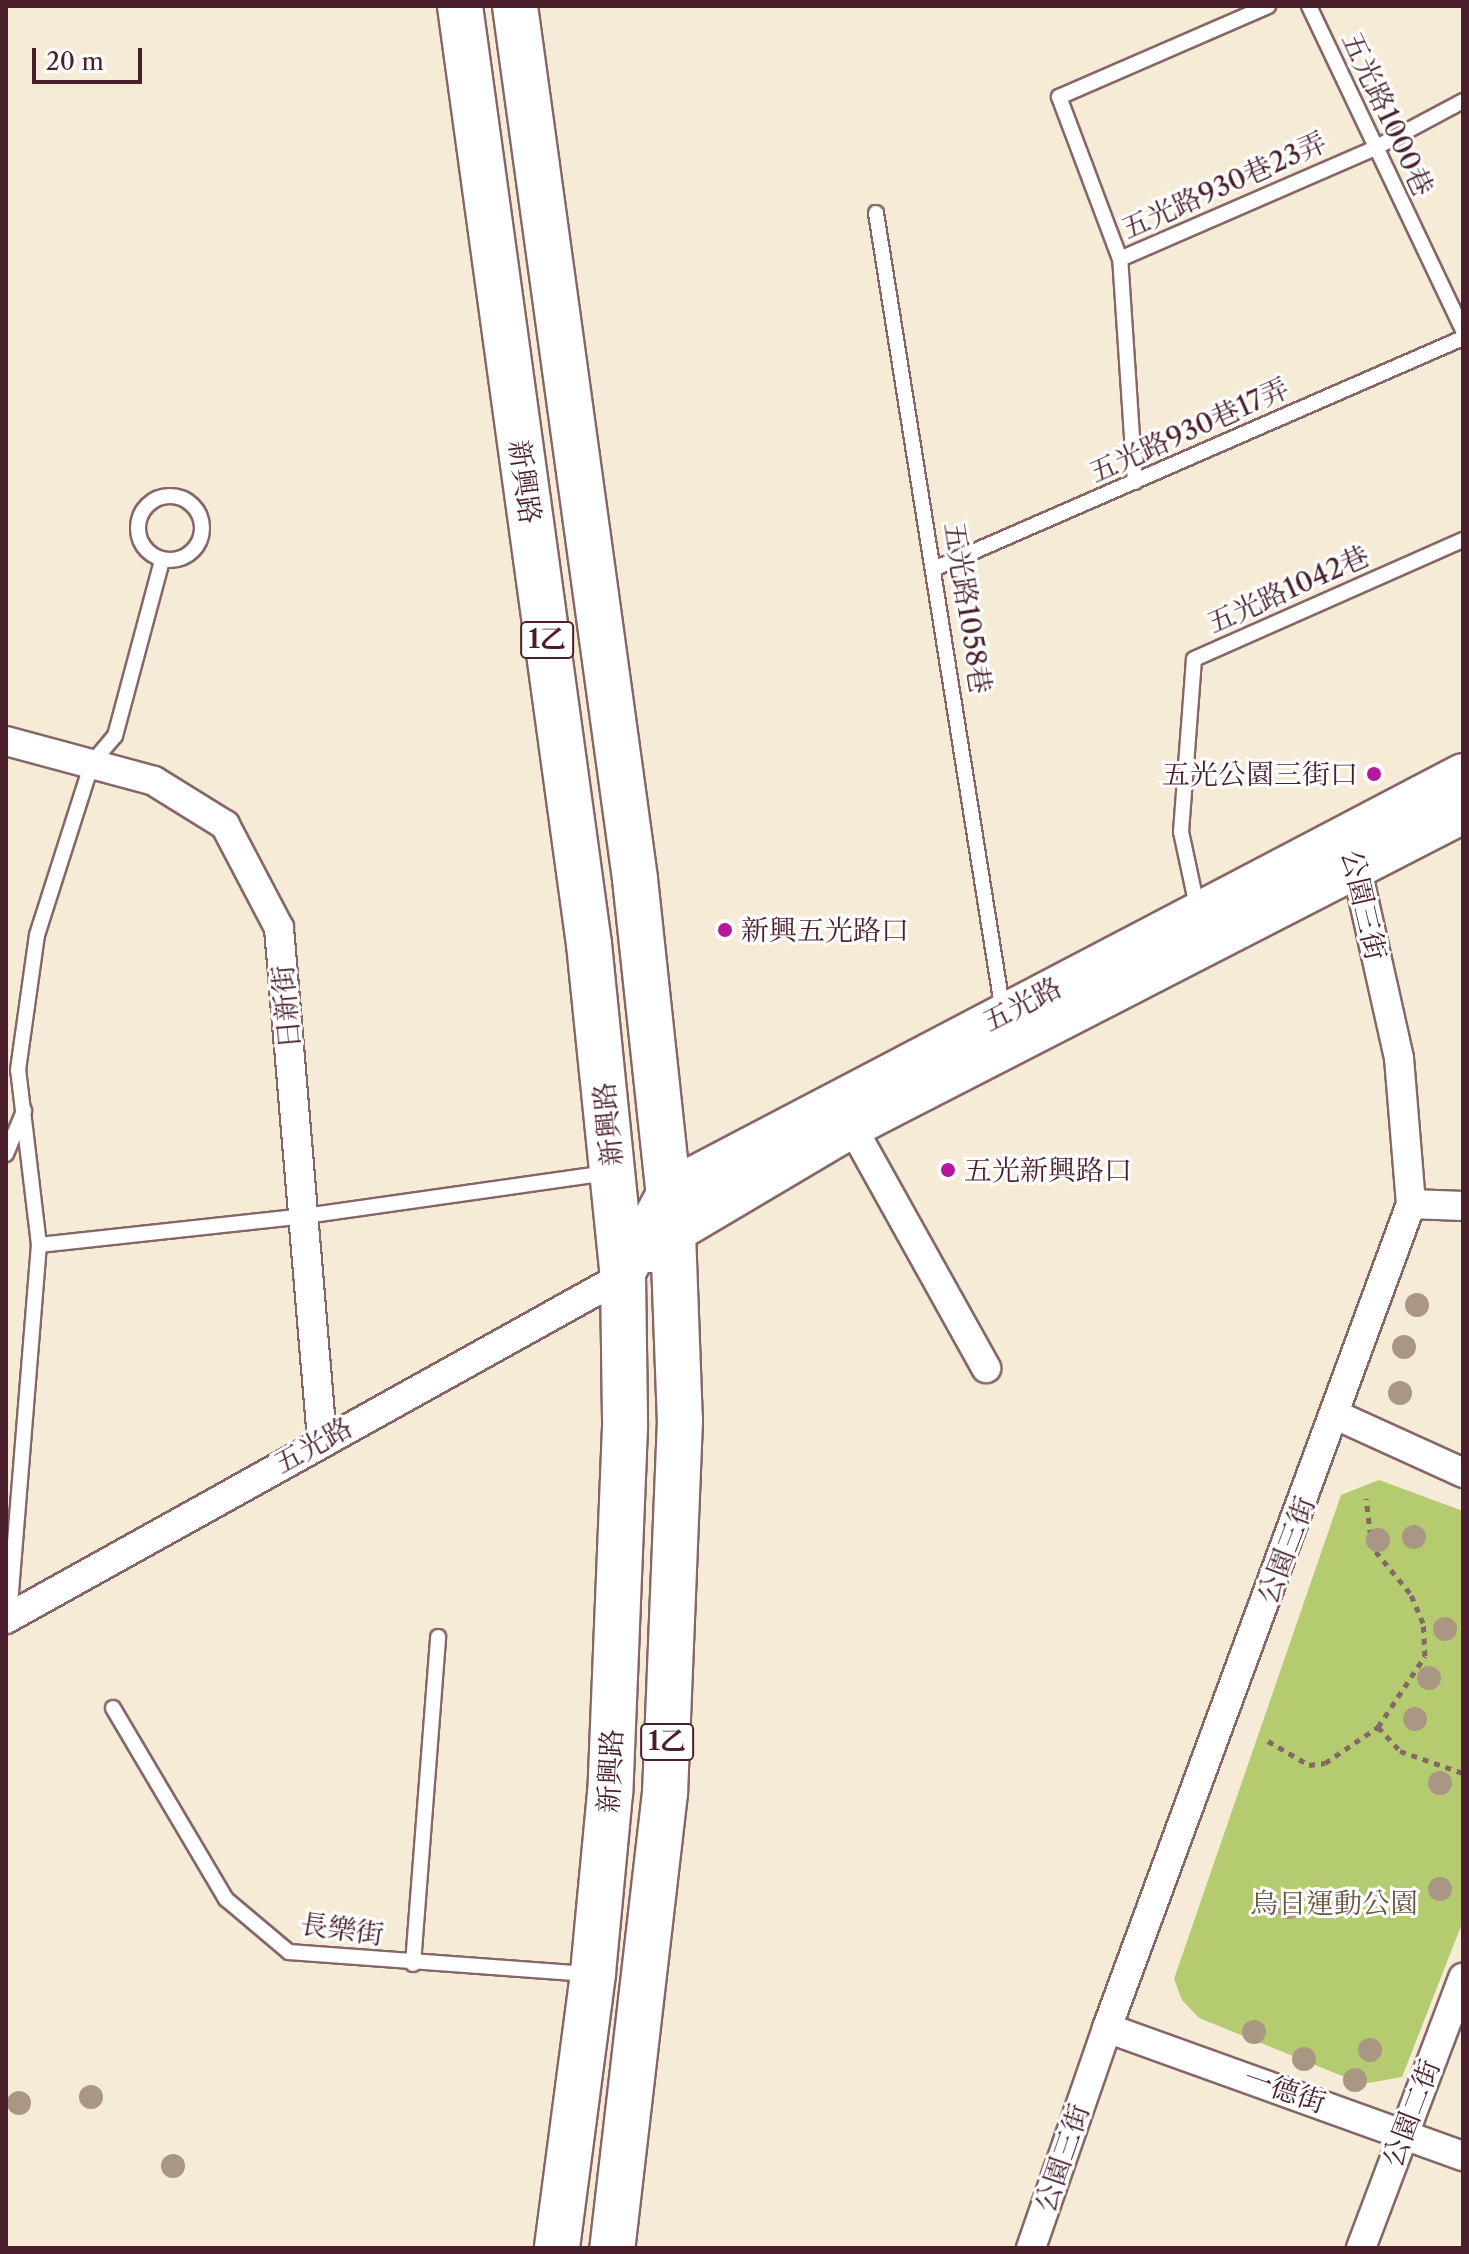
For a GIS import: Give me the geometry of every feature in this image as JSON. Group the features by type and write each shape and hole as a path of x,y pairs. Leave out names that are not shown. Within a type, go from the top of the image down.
{"main road":[{"name":"新興路","path":"460,6 589,944 623,1276 625,1427 614,1691 593,1974 557,2248"},
{"name":"新興路","path":"515,6 635,879 673,1233 680,1420 665,1793 612,2248"},
{"name":"五光路","path":"623,1276 673,1233 852,1127 1353,853 1463,774"},
{"name":"五光路","path":"669,1190 1003,1013 1198,915 1463,813"},
{"path":"623,1276 669,1190"}],"street":[{"name":"日新街","path":"6,741 154,781 225,825 279,928 322,1439"},
{"name":"公園三街","path":"1031,2248 1107,2028 1336,1415 1411,1204 1399,1058 1353,853"},
{"path":"852,1127 986,1368"},
{"path":"1411,1204 1463,1206"},
{"name":"五光路","path":"7,1619 322,1439 623,1276"},
{"path":"1336,1415 1463,1473"},
{"name":"公園二街","path":"1361,2248 1463,1978"},
{"name":"一德街","path":"1107,2028 1403,2131 1463,2156"}],"lane":[{"path":"1120,259 1059,97 1268,6"},
{"name":"五光路1000巷","path":"1309,6 1463,330"},
{"name":"五光路930巷23弄","path":"1135,482 1120,259 1375,148 1463,101"},
{"name":"五光路1058巷","path":"876,213 936,568 1003,1013"},
{"name":"五光路930巷17弄","path":"936,568 1463,338"},
{"path":"175,496 198,511 201,537 186,557 162,560 144,548 138,526 149,503 175,496"},
{"name":"五光路1042巷","path":"1198,915 1181,832 1194,659 1463,540"},
{"path":"7,1619 39,1245 18,1070 37,935 92,763 115,736 162,560"},
{"path":"6,1154 24,1111"},
{"path":"39,1245 305,1216 613,1172"},
{"path":"413,1964 438,1637"},
{"name":"長樂街","path":"113,1708 226,1899 289,1952 413,1964 593,1974"}],"path":[{"path":"1268,1741 1309,1765 1325,1763 1378,1727 1425,1656 1423,1623 1410,1593 1372,1547 1366,1498"},
{"path":"1378,1727 1400,1751 1463,1773"}],"green space":[{"name":"烏日運動公園","path":"1379,1480 1463,1511 1463,1921 1402,2077 1362,2084 1199,2018 1182,2000 1174,1979 1341,1495"}],"place":[{"name":"五光公園三街口","path":"1374,774"},
{"name":"新興五光路口","path":"725,930"},
{"name":"五光新興路口","path":"948,1170"}]}
